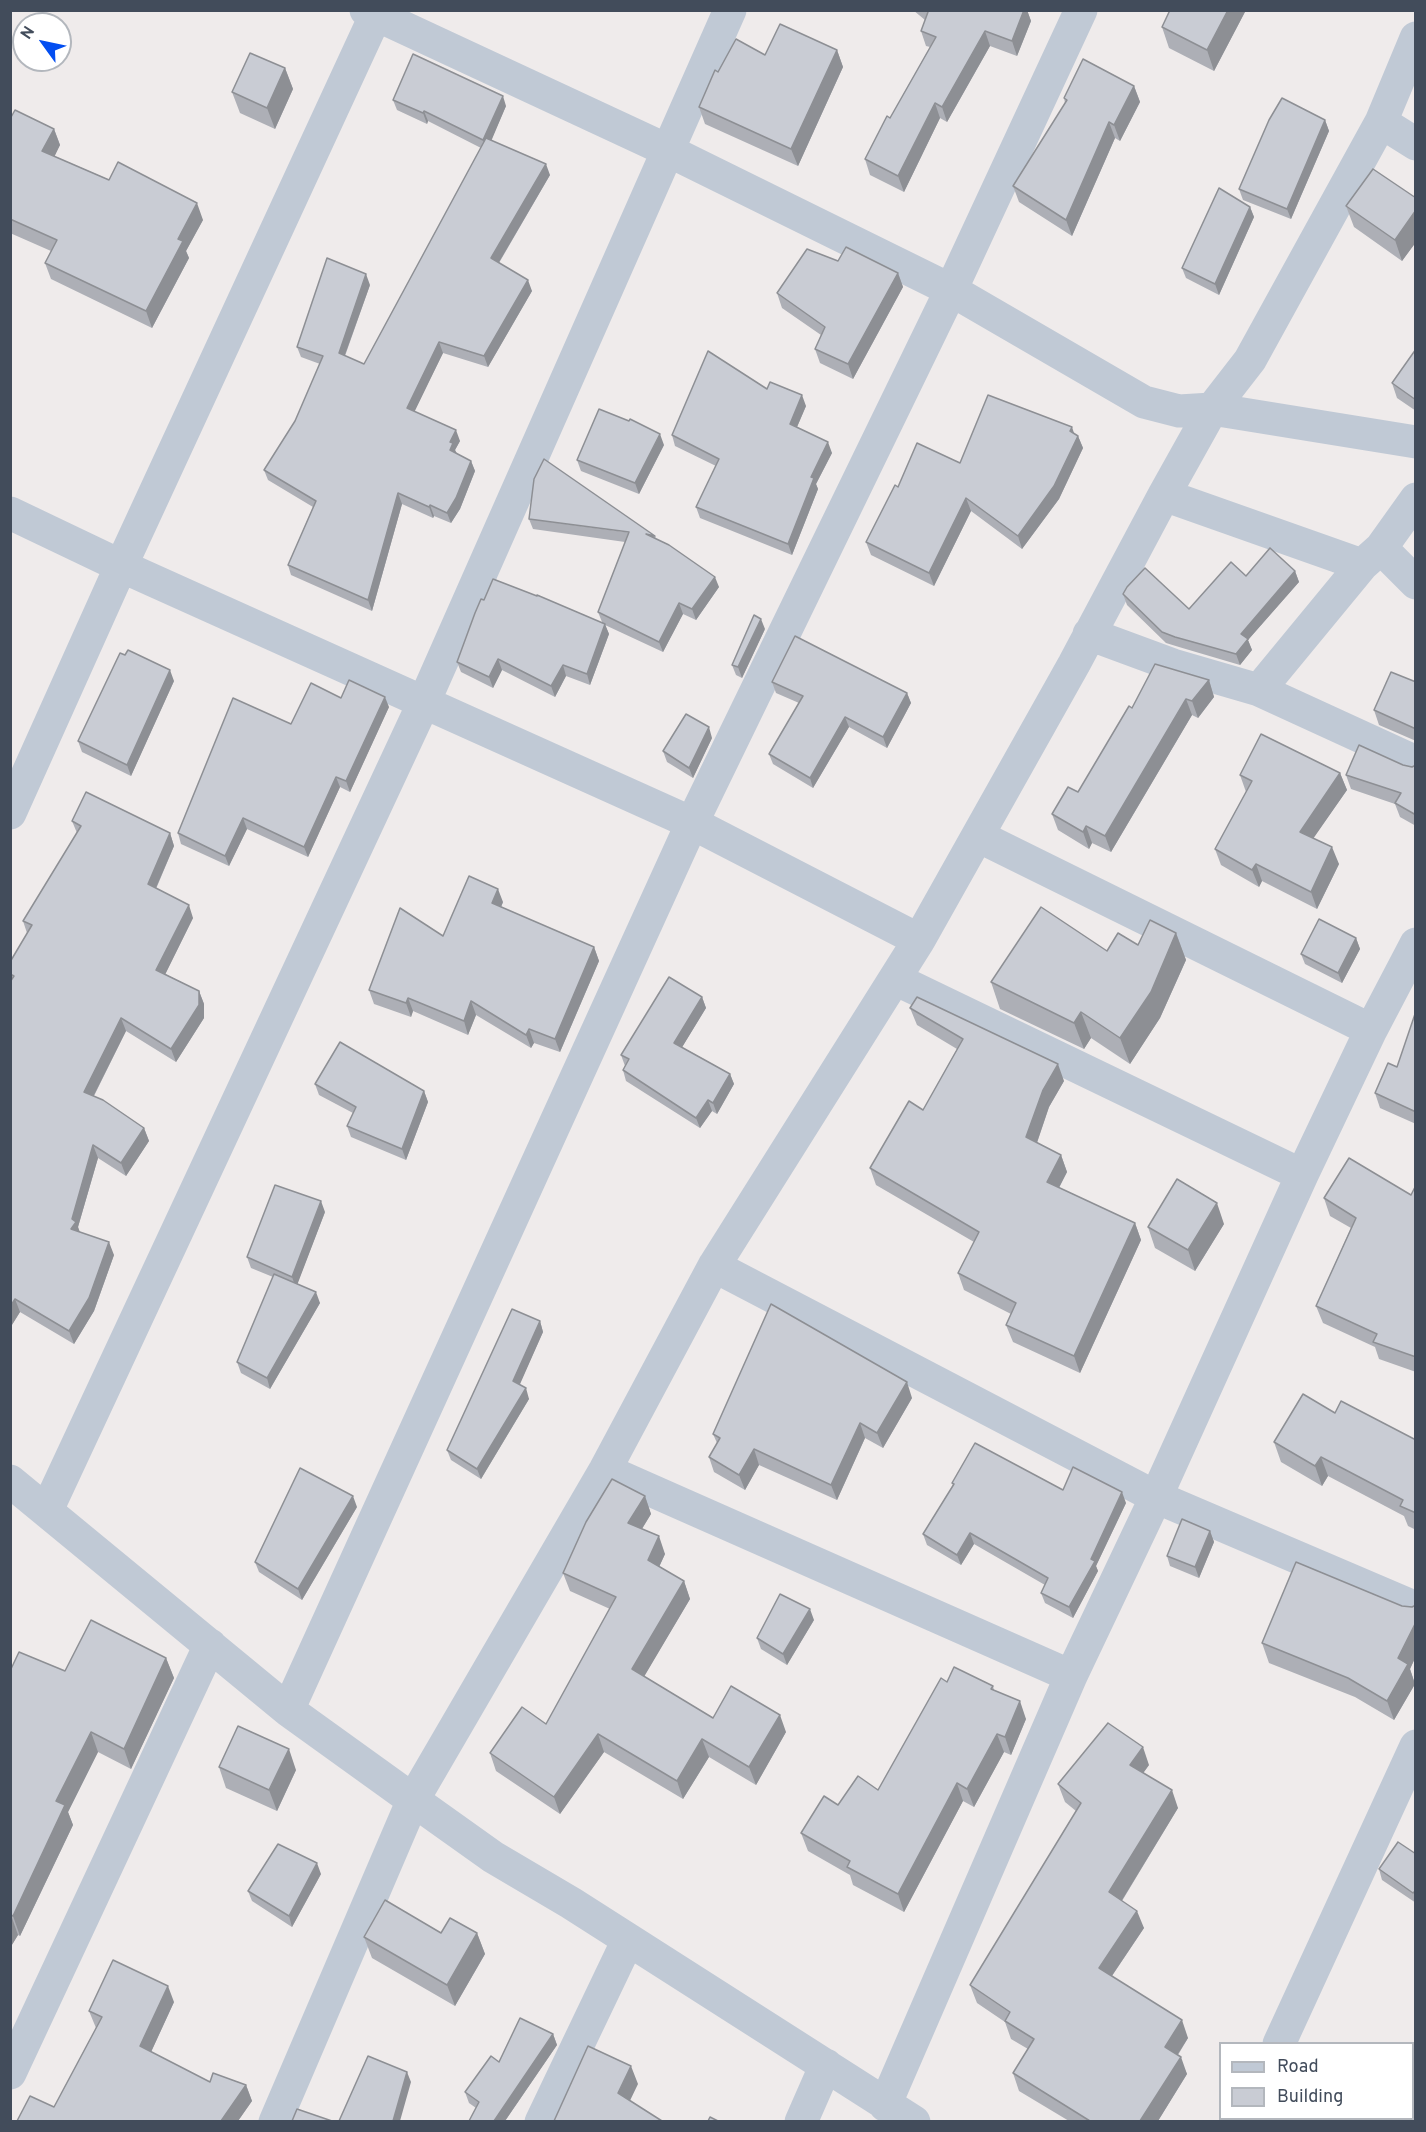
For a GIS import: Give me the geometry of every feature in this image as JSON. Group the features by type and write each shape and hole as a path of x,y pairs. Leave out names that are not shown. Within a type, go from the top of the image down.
{"street":[{"path":"47,1510 424,702 730,10"},
{"path":"288,1710 692,823 951,290 1081,10"},
{"path":"10,813 374,12 669,151 951,290 1144,402 1179,411 1212,409 1416,442"},
{"path":"275,2121 413,1800 605,1470 714,1266 919,940 1212,409 1250,360 1381,122 1416,38"},
{"path":"1381,122 1416,144"},
{"path":"1164,495 1371,557 1416,583"},
{"path":"1259,690 1416,500"},
{"path":"10,513 121,566 692,823 919,940"},
{"path":"1089,634 1173,665 1259,690 1416,762"},
{"path":"978,836 1371,1030"},
{"path":"885,2105 1071,1676 1156,1497 1302,1175 1371,1030 1416,944"},
{"path":"895,980 1302,1175"},
{"path":"714,1266 1156,1497 1416,1608"},
{"path":"605,1470 1071,1676"},
{"path":"10,1481 288,1710 493,1857 571,1903 885,2105 914,2121"},
{"path":"10,2073 210,1645"},
{"path":"1279,2042 1416,1746"},
{"path":"541,2121 628,1940"},
{"path":"801,2121 826,2066"}],"building":[{"path":"927,10 1024,10 1012,41 985,31 942,107 935,103 898,176 865,159 887,116 890,118 936,37 921,31"},
{"path":"1170,10 1228,10 1207,50 1162,27"},
{"path":"780,24 837,50 791,149 699,107 715,70 718,72 736,39 765,55"},
{"path":"250,53 285,68 267,108 232,92"},
{"path":"413,54 503,96 483,140 424,111 423,113 393,100"},
{"path":"1083,59 1134,86 1114,125 1109,122 1066,220 1013,186 1067,100 1064,98"},
{"path":"1282,98 1325,120 1287,209 1239,189 1269,120"},
{"path":"15,110 54,129 42,151 109,180 118,162 197,203 178,239 183,241 146,311 45,263 57,240 10,219 10,119"},
{"path":"486,138 546,164 491,258 528,280 484,356 439,342 407,408 456,430 450,442 453,443 450,450 471,461 456,498 447,513 398,493 368,600 288,565 316,501 264,470 295,421 323,356 297,347 327,258 366,274 339,353 364,364"},
{"path":"1373,169 1416,198 1416,210 1395,240 1346,206"},
{"path":"1219,188 1250,207 1215,284 1182,268"},
{"path":"846,247 898,273 848,364 815,349 825,327 777,293 807,249 838,261"},
{"path":"1416,349 1416,400 1392,383"},
{"path":"708,351 767,389 770,382 802,395 790,424 828,442 811,477 814,478 788,544 696,507 719,459 672,435"},
{"path":"988,395 1072,427 1070,431 1078,436 1054,486 1018,536 966,498 929,573 866,542 895,485 898,487 917,443 960,463"},
{"path":"599,409 629,421 630,419 660,434 635,483 577,460"},
{"path":"544,459 655,536 646,534 669,545 715,577 692,609 679,603 659,642 598,612 629,532 529,519 534,479"},
{"path":"1270,548 1295,571 1241,634 1248,639 1236,654 1162,632 1123,594 1145,568 1189,609 1231,562 1246,576"},
{"path":"493,579 605,624 587,674 563,665 551,686 498,659 489,677 457,662 481,599 484,600"},
{"path":"754,615 761,619 738,667 732,665"},
{"path":"795,636 907,693 883,737 845,717 810,778 769,754 803,696 772,682"},
{"path":"128,650 170,670 127,765 78,741 120,653 125,655"},
{"path":"1155,664 1209,680 1192,701 1186,699 1105,836 1086,826 1083,832 1052,814 1068,787 1078,792 1129,706 1132,708"},
{"path":"1391,672 1416,682 1416,729 1374,710"},
{"path":"349,680 385,697 346,781 336,777 304,847 243,818 225,856 178,833 233,698 291,724 311,683 341,698"},
{"path":"686,714 709,727 689,768 663,751"},
{"path":"1261,734 1340,773 1300,832 1332,847 1311,892 1256,864 1252,870 1215,849 1252,781 1240,775"},
{"path":"1359,745 1403,765 1412,767 1416,765 1416,815 1395,803 1401,793 1346,775"},
{"path":"86,792 170,833 148,884 189,905 156,970 199,991 199,1005 171,1049 121,1018 84,1092 103,1100 144,1128 121,1163 93,1145 72,1219 76,1222 71,1229 109,1242 89,1298 69,1331 15,1299 10,1307 10,982 14,976 10,974 10,962 32,925 23,921 81,826 72,821"},
{"path":"469,876 498,889 492,903 594,947 555,1039 529,1029 526,1035 471,1001 464,1021 408,998 406,1003 369,990 400,908 443,936"},
{"path":"1041,907 1107,951 1118,933 1138,945 1150,920 1176,933 1151,992 1120,1038 1081,1012 1074,1023 991,982"},
{"path":"1319,919 1356,938 1338,973 1301,954"},
{"path":"669,977 702,997 674,1043 730,1074 713,1103 708,1100 696,1118 623,1070 629,1059 621,1055"},
{"path":"917,997 1058,1064 1043,1090 1026,1137 1061,1155 1047,1182 1135,1223 1074,1356 1006,1325 1016,1303 958,1273 979,1232 870,1168 909,1101 923,1110 963,1039 910,1008"},
{"path":"1416,1011 1416,1112 1375,1093 1388,1063 1397,1067"},
{"path":"340,1042 424,1091 402,1149 347,1126 356,1107 315,1084"},
{"path":"1349,1158 1411,1195 1416,1185 1416,1357 1373,1342 1377,1334 1316,1306 1356,1218 1324,1198"},
{"path":"1177,1179 1217,1203 1188,1250 1148,1227"},
{"path":"275,1185 321,1201 292,1277 247,1257"},
{"path":"274,1274 316,1292 267,1378 237,1362"},
{"path":"771,1304 907,1382 877,1433 860,1423 831,1485 754,1449 739,1475 709,1457 720,1438 713,1434"},
{"path":"512,1309 540,1321 513,1381 526,1388 477,1469 447,1450"},
{"path":"1303,1394 1335,1413 1341,1401 1416,1440 1416,1513 1400,1506 1403,1500 1321,1457 1315,1466 1274,1442"},
{"path":"975,1443 1063,1490 1073,1467 1122,1492 1091,1559 1095,1561 1069,1607 1041,1593 1048,1578 970,1533 957,1555 923,1534 954,1484 952,1483"},
{"path":"300,1468 353,1496 298,1589 255,1562"},
{"path":"612,1479 645,1496 628,1523 659,1536 648,1560 684,1581 632,1669 713,1718 731,1686 780,1715 749,1767 702,1739 677,1781 598,1734 554,1797 490,1753 522,1707 546,1724 616,1597 563,1573 586,1522"},
{"path":"1182,1519 1210,1531 1195,1567 1167,1556"},
{"path":"1296,1562 1402,1606 1416,1605 1416,1622 1398,1658 1408,1664 1387,1701 1348,1678 1262,1643"},
{"path":"780,1594 810,1609 783,1654 757,1638"},
{"path":"91,1620 166,1658 124,1749 91,1732 56,1801 65,1805 13,1916 10,1916 10,1671 19,1652 65,1671"},
{"path":"954,1667 993,1686 991,1689 1020,1701 1005,1737 997,1734 967,1789 957,1783 898,1894 847,1867 850,1861 801,1833 824,1796 838,1805 858,1776 878,1790 941,1678 947,1682"},
{"path":"1108,1723 1143,1747 1130,1765 1172,1790 1109,1892 1137,1911 1099,1968 1182,2020 1165,2047 1181,2057 1140,2121 1090,2121 1013,2073 1034,2039 1005,2021 1010,2012 970,1985 1081,1803 1058,1784"},
{"path":"238,1726 289,1749 269,1790 219,1767"},
{"path":"1398,1842 1416,1854 1416,1890 1413,1893 1379,1869"},
{"path":"278,1844 317,1863 289,1916 248,1891"},
{"path":"385,1900 441,1933 450,1918 477,1933 447,1985 364,1937"},
{"path":"113,1960 168,1986 140,2046 210,2082 213,2073 246,2085 221,2121 17,2121 30,2096 54,2107 102,2017 89,2011"},
{"path":"520,2018 553,2034 494,2121 469,2121 479,2102 465,2092 491,2056 499,2062"},
{"path":"588,2046 631,2066 618,2093 662,2121 554,2121"},
{"path":"368,2056 407,2072 393,2121 339,2121"},
{"path":"1416,2058 1416,2121 1355,2121 1414,2120 1414,2063"},
{"path":"297,2109 332,2121 292,2121"}]}
